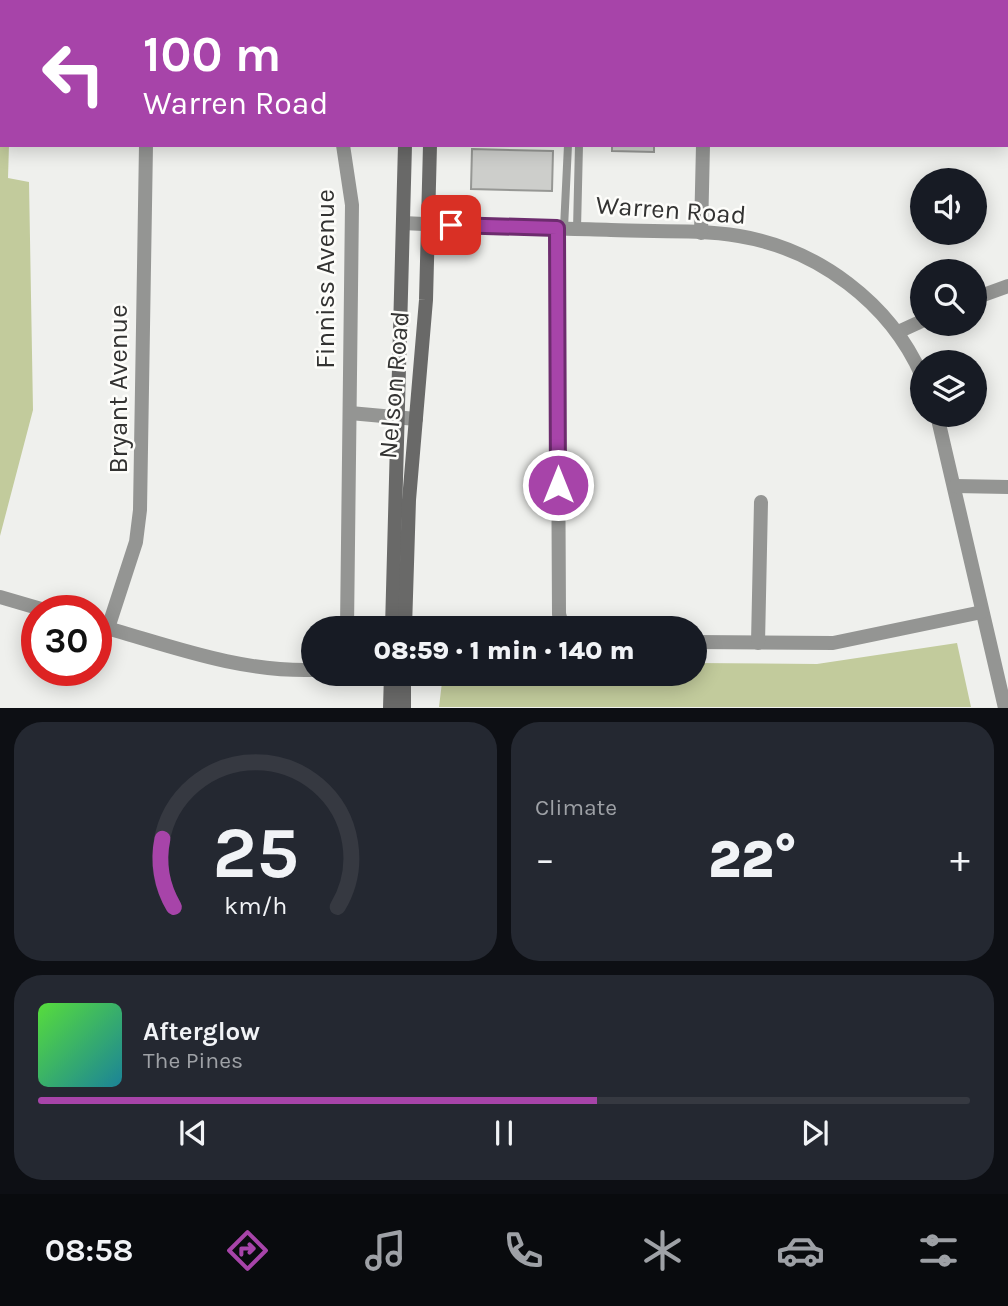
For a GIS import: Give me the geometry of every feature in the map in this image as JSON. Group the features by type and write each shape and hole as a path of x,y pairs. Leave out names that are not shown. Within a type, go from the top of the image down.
{"main road":[{"name":"Nelson Road","path":"391,616 405,147"},
{"name":"Nelson Road","path":"405,616 409,500 426,300 430,147"},
{"path":"390,708 391,686"},
{"path":"404,686 404,708"}],"street":[{"name":"Bryant Avenue","path":"112,601 136,542 140,517 146,147"},
{"name":"Finniss Avenue","path":"343,147 352,205 347,616"},
{"path":"701,233 703,147"},
{"name":"Warren Road","path":"403,223 701,233 760,240 805,257 846,283 882,314 898,332 910,354"},
{"path":"560,616 566,228"},
{"path":"987,294 1008,286"},
{"path":"898,332 910,326"},
{"path":"350,413 416,419"},
{"path":"940,427 956,486 1005,708"},
{"path":"956,486 1008,487"},
{"path":"758,643 761,502"},
{"path":"0,597 21,603"},
{"path":"707,642 840,642 982,612"},
{"path":"112,629 223,662 271,669 301,670"}],"lane":[{"path":"566,228 568,147"},
{"path":"566,228 579,147"}],"green space":[{"path":"0,147 9,147 8,178 29,182 33,410 0,536"},
{"path":"957,643 971,707 439,707 442,686 707,686 707,663 817,664"}],"building":[{"path":"612,147 654,147 654,152 612,151"},
{"path":"472,149 553,151 552,191 471,189"}],"route":[{"path":"451,225 557,228 558,485"}]}
